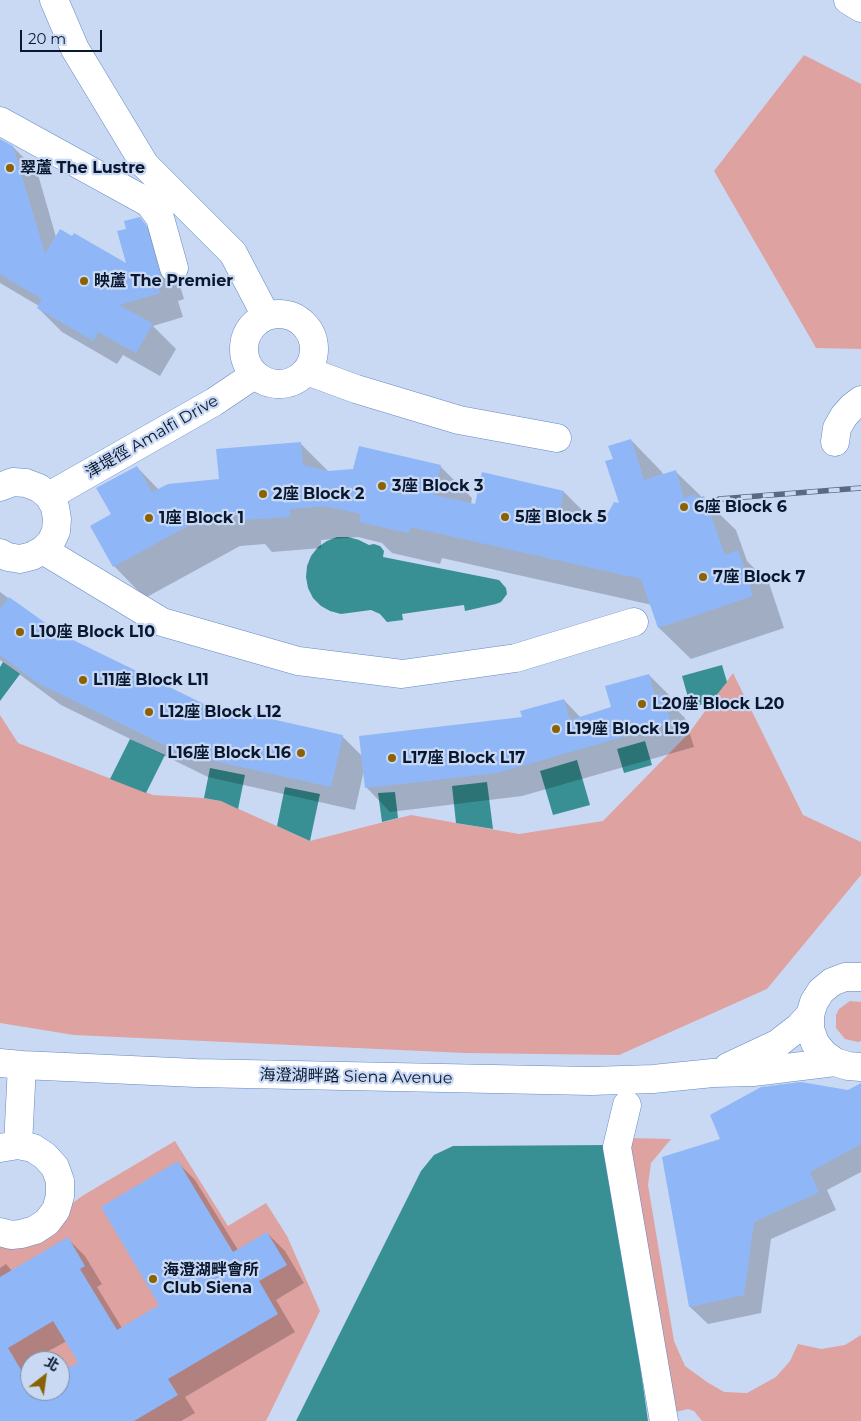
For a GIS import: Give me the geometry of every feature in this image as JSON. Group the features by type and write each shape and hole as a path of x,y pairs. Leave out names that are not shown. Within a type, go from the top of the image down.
{"street":[{"path":"54,0 75,49 145,165 232,253 266,316"},
{"path":"848,0 861,8"},
{"path":"0,121 149,203 160,218 174,268"},
{"path":"288,315 299,320 307,328 312,338 313,360 307,371 299,379 288,384 276,385 264,381 254,375 247,366 244,342 255,322 266,316 288,315"},
{"path":"307,371 459,420 557,438"},
{"name":"津堤徑 Amalfi Drive","path":"49,496 214,402 254,375"},
{"path":"835,442 837,428 844,416 861,400"},
{"path":"0,487 13,482 26,483 39,488 49,496 55,507 57,519 56,531 51,542 43,550 32,556 20,559 8,557 0,553"},
{"path":"43,550 162,622 298,661 383,672 402,674 516,658 634,622"},
{"name":"海澄湖畔路 Siena Avenue","path":"848,1064 824,1054 815,1043 810,1030 810,1015 814,1002 821,991 832,982 844,977 861,976"},
{"name":"海澄湖畔路 Siena Avenue","path":"713,1073 777,1044 800,1027 810,1015"},
{"path":"0,1232 11,1235 35,1230 47,1222 56,1210 60,1196 60,1181 55,1167 45,1156 33,1148 9,1146 11,1064"},
{"name":"海澄湖畔路 Siena Avenue","path":"11,1064 196,1073 489,1080 644,1080 713,1073 753,1072 848,1064"},
{"path":"627,1105 617,1147 664,1421"}],"shaded area":[{"path":"804,55 861,84 861,349 816,348 714,171"},
{"path":"337,537 348,537 369,545 380,546 384,551 383,557 499,580 506,588 507,594 501,602 496,604 465,611 464,605 402,614 403,620 387,622 380,614 371,610 341,614 330,611 313,598 308,588 307,566 311,556 318,547"},
{"path":"3,662 20,674 0,701 0,667"},
{"path":"722,665 727,682 712,701 691,708 682,676"},
{"path":"733,673 803,815 861,842 861,875 767,989 619,1055 465,1053 74,1035 0,1023 0,715 18,743 153,795 221,801 310,841 411,815 519,834 603,821 689,733"},
{"path":"130,739 165,755 146,793 110,779"},
{"path":"645,741 652,765 624,773 617,749"},
{"path":"577,760 590,805 553,815 540,771"},
{"path":"210,768 245,775 238,809 221,801 204,798"},
{"path":"487,782 493,829 456,823 452,786"},
{"path":"285,787 320,794 310,841 277,826"},
{"path":"395,792 398,818 382,822 378,793"},
{"path":"850,1001 861,1002 861,1041 858,1042 845,1039 836,1028 836,1015 839,1009"},
{"path":"629,1138 671,1139 651,1163 648,1185 674,1341 685,1366 724,1392 747,1393 776,1377 790,1361 798,1344 821,1349 845,1345 861,1335 861,1421 702,1421 694,1411 688,1409 672,1413"},
{"name":"海澄湖畔會所 Club Siena","path":"175,1141 228,1226 266,1203 287,1236 320,1311 266,1421 0,1421 0,1247 61,1212 82,1196"},
{"path":"609,1145 648,1421 296,1421 421,1171 434,1155 453,1146"}],"building":[{"name":"映蘆 The Premier","path":"0,139 13,146 45,254 60,229 72,236 74,233 126,263 117,231 126,229 124,221 140,217 146,225 161,276 155,277 160,293 119,305 153,324 136,353 98,332 93,341 37,308 42,299 0,274"},
{"path":"631,439 644,480 676,470 684,498 696,494 697,499 704,496 725,555 738,550 753,596 658,628 641,579 410,527 409,533 359,522 361,514 325,506 290,509 290,517 239,520 238,513 208,515 113,567 90,526 111,514 96,488 137,466 152,492 168,484 219,479 216,449 301,442 303,465 328,471 353,469 359,446 441,465 434,495 475,504 482,472 564,491 560,510 603,522 614,502 619,503 605,461 613,459 608,446"},
{"path":"9,597 61,634 204,704 343,735 331,787 183,754 36,682 0,655 0,609"},
{"path":"649,674 655,695 662,693 671,723 497,773 365,788 359,736 522,717 520,711 564,699 570,720 611,707 605,686"},
{"path":"801,1082 848,1090 861,1083 861,1144 810,1172 819,1192 754,1222 744,1295 689,1307 662,1157 720,1139 710,1115 761,1087"},
{"name":"海澄湖畔會所 Club Siena","path":"178,1161 233,1252 267,1232 287,1265 259,1281 278,1314 168,1379 178,1395 134,1421 0,1421 0,1277 68,1237 85,1266 80,1269 117,1330 159,1305 101,1207"}],"railway":[{"path":"719,499 861,488"}],"place":[{"name":"翠蘆 The Lustre","path":"10,168"},
{"name":"映蘆 The Premier","path":"84,281"},
{"name":"3座 Block 3","path":"382,486"},
{"name":"2座 Block 2","path":"263,494"},
{"name":"6座 Block 6","path":"684,507"},
{"name":"5座 Block 5","path":"505,517"},
{"name":"1座 Block 1","path":"149,518"},
{"name":"7座 Block 7","path":"703,577"},
{"name":"L10座 Block L10","path":"20,632"},
{"name":"L11座 Block L11","path":"83,680"},
{"name":"L20座 Block L20","path":"642,704"},
{"name":"L12座 Block L12","path":"149,712"},
{"name":"L19座 Block L19","path":"556,729"},
{"name":"L16座 Block L16","path":"301,753"},
{"name":"L17座 Block L17","path":"392,758"},
{"name":"海澄湖畔會所 Club Siena","path":"153,1279"}]}
